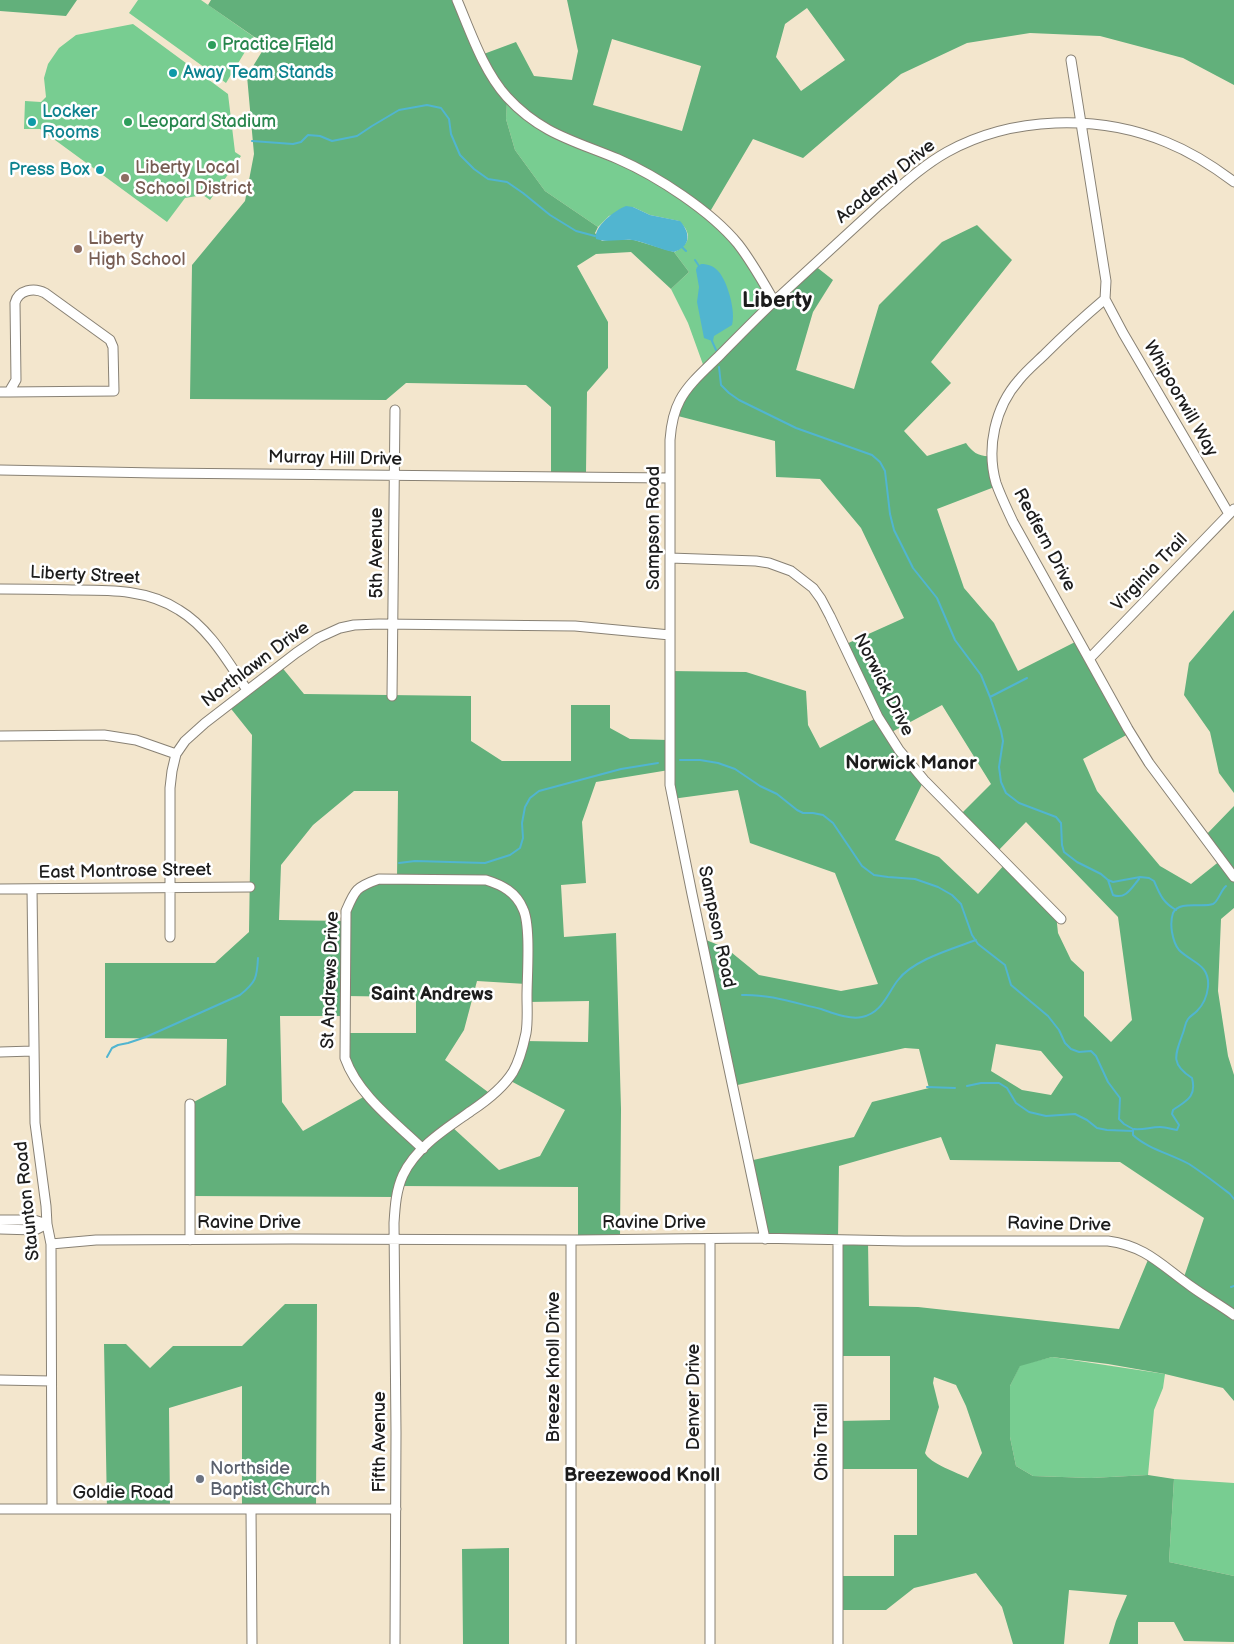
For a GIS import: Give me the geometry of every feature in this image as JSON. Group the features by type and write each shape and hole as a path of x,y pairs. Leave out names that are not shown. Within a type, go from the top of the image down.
{"street":[{"path":"457,0 483,60 498,85 516,106 548,130 636,168 707,214 722,226 738,245 757,271 774,301"},
{"path":"1071,60 1106,282 1106,299"},
{"name":"Academy Drive","path":"774,301 890,195 926,166 946,153 979,138 1007,129 1048,124 1081,124 1124,129 1166,142 1204,161 1234,182"},
{"path":"38,290 45,293 110,340 114,347 114,391 4,392 16,380 14,303 24,292 38,290"},
{"name":"Whipoorwill Way","path":"1106,299 1123,333 1231,511"},
{"name":"Redfern Drive","path":"1106,299 1018,380 1002,405 994,432 992,447 993,466 1002,499 1013,522 1128,729 1149,762 1234,877"},
{"name":"Sampson Road","path":"766,1239 672,799 669,770 670,478 672,426 680,399 705,370 774,301"},
{"name":"5th Avenue","path":"392,696 395,410"},
{"name":"Murray Hill Drive","path":"0,470 670,478"},
{"name":"Virginia Trail","path":"1089,659 1231,511"},
{"name":"Norwick Drive","path":"670,558 770,563 791,571 805,581 821,599 878,717 899,750 924,780 1060,919"},
{"name":"Liberty Street","path":"0,588 122,591 153,597 174,607 192,620 216,645 247,690"},
{"name":"Northlawn Drive","path":"170,937 170,788 176,754 184,741 247,690 296,653 328,633 354,625 393,624 575,626 670,635"},
{"path":"0,736 120,736 176,754"},
{"name":"St Andrews Drive","path":"395,1240 394,1223 399,1186 410,1162 451,1125 484,1103 501,1087 512,1073 521,1056 526,1031 527,932 524,910 514,894 500,884 486,880 379,879 362,885 353,895 346,911 344,996 346,1060 350,1073 362,1090 423,1149"},
{"name":"East Montrose Street","path":"0,889 250,887"},
{"name":"Staunton Road","path":"32,889 35,1124 47,1224 52,1244 52,1509"},
{"path":"0,1052 33,1051"},
{"path":"190,1104 190,1240"},
{"path":"0,1220 34,1220 47,1224"},
{"path":"0,1229 35,1230 47,1224"},
{"name":"Ravine Drive","path":"52,1244 96,1240 766,1239 1117,1242 1150,1255 1192,1288 1234,1315"},
{"name":"Fifth Avenue","path":"395,1240 396,1644"},
{"name":"Breeze Knoll Drive","path":"571,1240 571,1644"},
{"name":"Denver Drive","path":"710,1240 710,1644"},
{"name":"Ohio Trail","path":"838,1241 838,1644"},
{"path":"0,1380 51,1381"},
{"name":"Goldie Road","path":"0,1509 396,1509"},
{"path":"251,1509 252,1644"}],"green space":[{"path":"0,0 77,0 66,16 0,11"},
{"name":"Practice Field","path":"138,0 201,0 254,37 226,83 129,13"},
{"path":"211,0 453,0 470,40 507,101 506,119 515,150 545,191 598,227 595,233 602,241 614,239 634,240 674,252 689,272 671,289 631,252 596,254 577,266 608,322 608,368 587,392 586,473 551,472 551,407 526,385 406,383 386,400 190,399 192,265 245,201 254,154 247,76 266,45 208,5"},
{"path":"567,0 1234,0 1234,85 1183,58 1100,36 1030,33 967,43 901,74 803,158 753,139 708,215 664,185 570,141 516,106 481,55 516,42 534,76 572,80 578,51","holes":["807,8 845,60 801,91 776,57 785,24","612,39 701,66 682,131 593,105"]},
{"name":"Leopard Stadium","path":"133,24 228,94 235,152 241,156 210,200 203,195 185,198 167,222 40,129 24,129 25,101 41,102 46,97 44,78 48,64 59,48 76,35"},
{"path":"507,97 636,168 722,226 776,299 705,370 688,323 671,289 689,272 674,252 683,247 687,241 688,235 685,228 679,221 650,215 633,207 609,216 598,227 545,191 515,150 506,119"},
{"path":"977,225 1012,260 931,362 951,383 904,431 927,456 966,443 977,454 992,456 997,486 937,509 964,588 994,623 1018,671 1079,640 1130,733 1083,759 1097,791 1160,866 1191,884 1221,860 1204,837 1234,806 1234,908 1221,919 1218,991 1228,1056 1234,1075 1234,1401 1223,1388 1165,1374 1108,1364 1052,1357 1020,1366 1010,1386 1010,1437 1016,1466 1033,1476 1091,1478 1148,1475 1174,1479 1169,1562 1234,1576 1234,1642 1184,1641 1174,1622 1138,1622 1138,1644 1109,1644 1127,1595 1069,1590 1064,1644 1013,1644 1002,1607 976,1573 914,1588 886,1610 838,1610 838,1576 894,1576 894,1535 917,1535 917,1469 838,1469 838,1421 890,1420 890,1356 838,1356 838,1241 765,1239 749,1161 854,1137 872,1102 929,1088 919,1049 905,1048 733,1086 701,938 726,948 759,975 841,991 878,984 835,873 750,843 738,790 672,799 669,770 596,782 582,822 586,883 561,885 564,937 616,933 621,1109 620,1240 578,1240 578,1187 399,1186 397,1197 190,1196 190,1104 226,1085 227,1039 105,1038 105,963 215,963 249,932 252,735 228,705 280,665 304,694 471,696 471,741 502,761 571,761 571,705 610,705 610,728 630,739 669,740 670,671 746,672 806,691 808,725 820,748 878,717 844,645 904,618 861,528 820,479 776,477 775,441 674,415 680,399 814,265 833,280 813,312 796,370 854,389 879,305 942,242","holes":["942,705 991,784 959,816 996,853 1026,822 1118,917 1132,1020 1111,1042 1084,1016 1084,972 1071,960 1058,933 1056,914 1006,863 978,894 939,857 895,840 924,780 888,734","354,791 398,791 397,879 362,885 345,921 279,920 281,865 313,825","477,981 526,984 527,1002 589,1001 588,1042 524,1041 507,1079 565,1110 540,1156 499,1170 451,1126 492,1095 445,1060 464,1030","345,996 416,997 416,1033 345,1033 350,1073 367,1095 303,1131 282,1102 280,1016 344,1016","996,1044 1041,1051 1063,1077 1051,1095 1022,1090 991,1071","941,1137 950,1160 1120,1162 1204,1218 1183,1280 1150,1255 1119,1329 918,1307 869,1306 868,1241 838,1240 839,1166","934,1377 956,1385 966,1406 982,1453 968,1478 938,1464 925,1453 939,1407 933,1383"]},
{"path":"1234,610 1234,793 1219,773 1210,732 1184,695 1189,663"},
{"path":"285,1304 317,1304 316,1509 242,1509 242,1386 169,1408 170,1509 107,1509 104,1344 126,1344 150,1368 173,1346 242,1346"},
{"path":"1052,1357 1165,1374 1163,1388 1154,1410 1148,1475 1091,1478 1033,1476 1016,1466 1010,1437 1010,1386 1020,1365"},
{"path":"1174,1479 1234,1483 1234,1576 1169,1562"},
{"path":"509,1548 509,1644 463,1644 462,1549"}],"water":[{"path":"626,206 633,207 650,215 680,221 686,230 688,238 684,246 674,252 632,240 605,241 596,239 596,234 601,224 616,211"},
{"path":"701,264 711,266 719,272 725,283 732,305 732,325 714,336 713,341 704,338 697,302 699,287 696,270"}],"waterway":[{"path":"252,141 293,144 301,142 308,135 320,136 332,141 357,136 399,110 427,105 441,108 449,119 451,134 460,155 474,169 488,179 507,182 550,215 576,231 595,236"},
{"path":"682,247 686,251"},
{"path":"695,260 699,266"},
{"path":"712,341 716,350"},
{"path":"719,367 721,385 739,400 796,428 872,455 880,462 885,471 890,514 894,530 913,568 937,598 955,640 981,675 990,697 1003,741 999,767 1001,782 1006,793 1019,803 1056,817 1061,823 1064,852 1077,862 1113,882 1140,877 1149,878 1154,881 1164,901 1176,910"},
{"path":"990,697 1027,678"},
{"path":"680,760 700,760 718,763 735,769 760,786 777,794 797,810 803,813 823,815 833,823 862,866 874,875 915,879 938,887 952,895 961,904 972,935 978,944 1005,965 1011,985 1048,1016 1071,1049 1079,1052 1091,1051 1096,1056 1108,1082 1120,1098 1119,1119 1133,1129 1133,1135 1153,1148 1189,1164 1234,1199"},
{"path":"399,863 415,861 485,863 510,855 520,848 523,838 522,823 525,807 530,798 539,791 621,769 658,763"},
{"path":"1108,880 1113,895 1122,896 1139,879"},
{"path":"1134,1129 1160,1127 1177,1130 1179,1125 1172,1114 1173,1110 1192,1094 1192,1078 1180,1068 1176,1058 1187,1021 1199,1009 1204,1000 1208,979 1203,969 1179,950 1172,934 1172,918 1176,909 1185,905 1213,904 1226,886"},
{"path":"742,995 772,997 847,1017 862,1017 875,1012 898,980 913,967 934,956 976,940"},
{"path":"107,1057 112,1048 118,1045 146,1037 240,995 255,979 258,958"},
{"path":"967,1086 981,1083 999,1083 1007,1088 1016,1103 1029,1112 1046,1116 1075,1114 1097,1128 1133,1131"},
{"path":"927,1087 955,1088"}],"place":[{"name":"Practice Field","path":"212,45"},
{"name":"Away Team Stands","path":"173,73"},
{"name":"Locker Rooms","path":"32,122"},
{"name":"Leopard Stadium","path":"128,122"},
{"name":"Press Box","path":"100,170"},
{"name":"Liberty Local School District","path":"125,178"},
{"name":"Liberty High School","path":"78,249"},
{"name":"Northside Baptist Church","path":"200,1479"}],"district":[{"name":"Liberty","path":"777,301"},
{"name":"Norwick Manor","path":"911,764"},
{"name":"Saint Andrews","path":"432,995"},
{"name":"Breezewood Knoll","path":"642,1476"}]}
